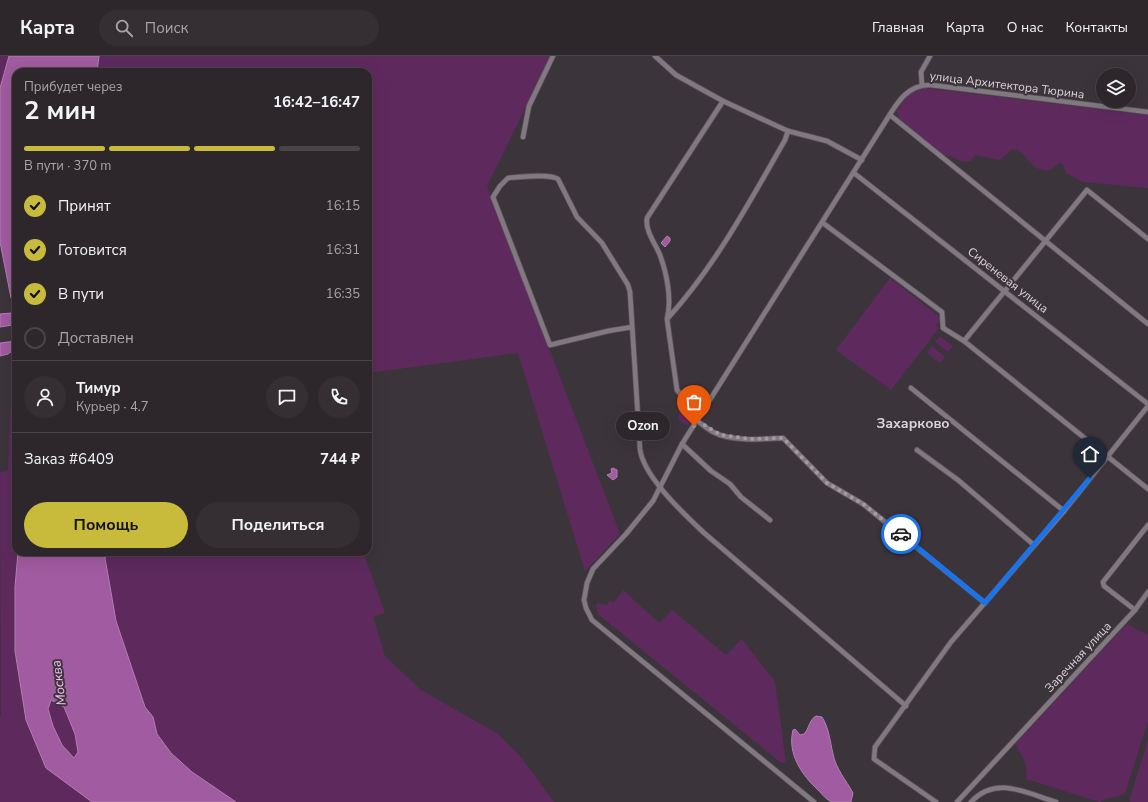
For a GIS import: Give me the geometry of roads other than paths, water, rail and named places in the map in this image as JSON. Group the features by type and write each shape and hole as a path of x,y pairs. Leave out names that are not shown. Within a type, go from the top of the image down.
{"street":[{"path":"523,137 530,106 553,56"},
{"path":"655,56 676,75 723,101 788,131 827,141 862,160"},
{"path":"922,85 921,72 930,56"},
{"name":"улица Архитектора Тюрина","path":"814,802 603,630 588,614 584,600 587,583 593,569 626,534 653,501 682,444 823,223 882,126 907,92 922,85 971,89 1148,112"},
{"path":"703,412 686,401 677,390 667,319 669,310 665,270 647,229 647,218 723,101"},
{"path":"890,115 1148,324"},
{"path":"667,319 713,259 746,210 785,140 788,131"},
{"name":"Сиреневая улица","path":"854,172 1148,405"},
{"path":"632,327 608,331 550,345 493,197 504,181 508,178 540,176 556,177 577,216 602,243 628,285 632,327 641,458 646,469 679,509 703,532 906,706"},
{"path":"964,341 1087,190 1148,239"},
{"path":"823,223 942,312 943,328 964,341 1148,489"},
{"path":"911,388 1064,511"},
{"path":"936,802 925,796 874,759 873,753 879,740 906,706 951,642 1064,511 1148,405"},
{"path":"698,421 721,435 751,439 783,438 827,483 863,504 985,603"},
{"path":"682,444 711,472 730,484 741,497 770,520"},
{"path":"917,450 958,480 1034,545"},
{"path":"1135,610 1104,586 1103,582 1148,525"},
{"name":"Заречная улица","path":"957,802 1135,610 1148,592"},
{"path":"971,802 988,789 999,787 1008,788 1056,802"}],"water":[{"path":"9,56 99,56 98,68 12,68 12,299 0,242 0,88"},
{"path":"667,236 670,238 670,241 665,247 661,243"},
{"path":"11,313 12,325 0,327 0,314"},
{"path":"12,342 12,351 8,354 0,356 0,343"},
{"path":"613,468 617,470 617,477 613,480 607,475 612,473 611,469"},
{"name":"Москва","path":"18,556 105,556 116,621 145,707 153,717 157,734 171,753 192,772 236,802 92,802 46,768 26,720 15,651 15,587","holes":["51,700 64,707 75,734 78,752 74,758 62,745 53,726 48,709"]},
{"path":"816,716 822,717 826,726 836,765 853,793 851,802 833,802 827,799 806,778 794,756 792,747 793,730 795,729 800,735 804,734"}],"place":[{"name":"Ozon","path":"694,426"}],"district":[{"name":"Захарково","path":"913,423"}]}
